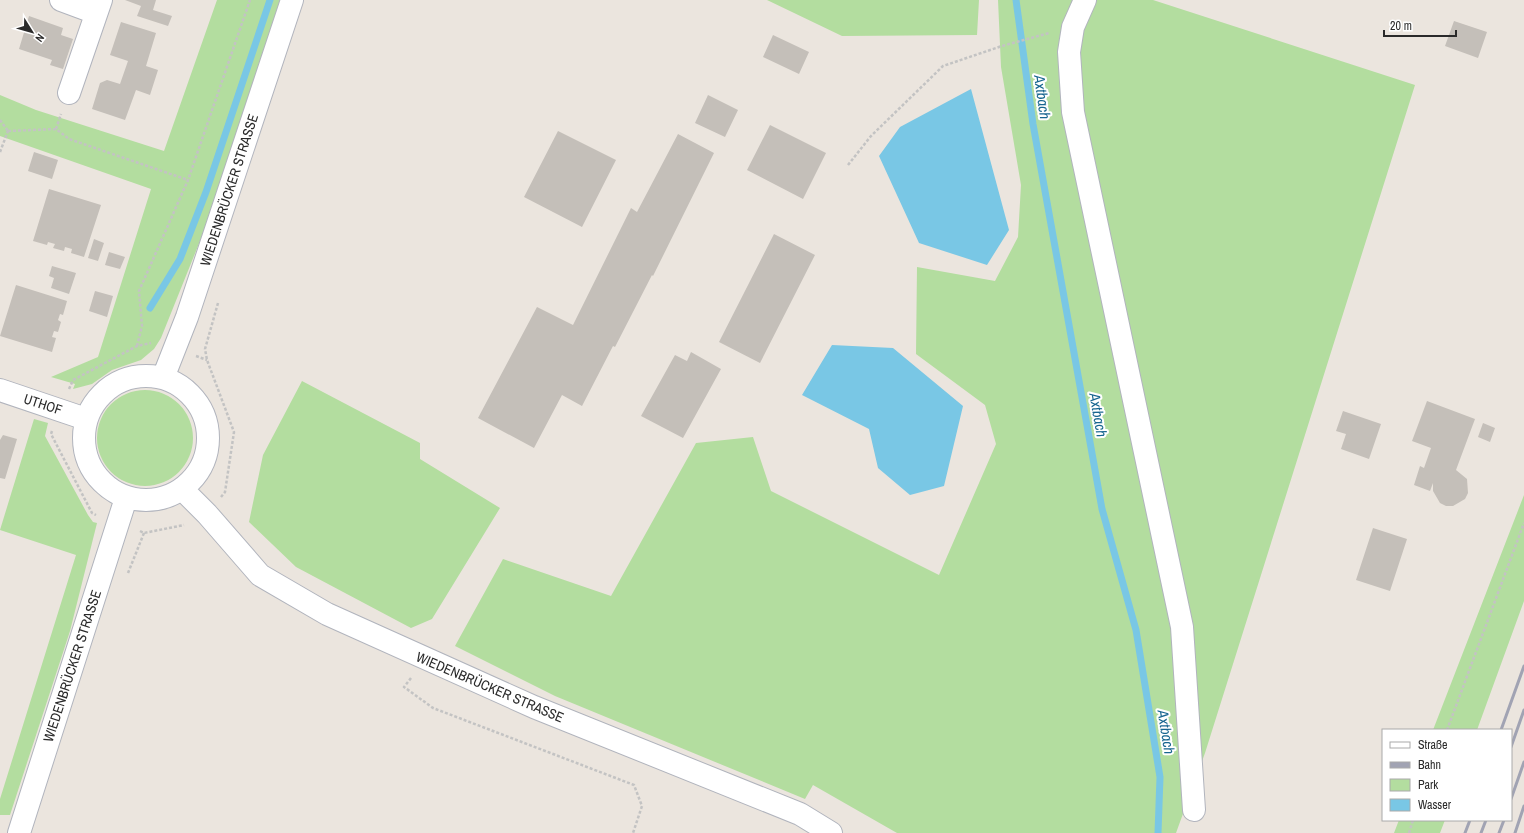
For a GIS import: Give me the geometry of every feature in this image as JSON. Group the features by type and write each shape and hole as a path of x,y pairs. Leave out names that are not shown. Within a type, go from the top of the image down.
{"street":[{"path":"60,0 99,6 69,93"},
{"name":"WIEDENBRÜCKER STRASSE","path":"163,378 187,317 292,0"},
{"path":"1086,0 1073,27 1069,52 1073,112 1182,627 1194,810"},
{"path":"147,376 163,378 179,385 194,398 206,422 208,445 200,470 182,489 171,496 150,501 126,498 100,482 90,466 83,446 86,419 100,396 123,380 147,376"},
{"name":"UTHOF","path":"0,390 86,419"},
{"name":"WIEDENBRÜCKER STRASSE","path":"182,489 207,514 260,575 327,614 534,707 800,814 832,833"},
{"name":"WIEDENBRÜCKER STRASSE","path":"19,833 126,498"}],"path":[{"path":"73,380 138,346 142,326 139,291 188,180 250,0"},
{"path":"848,165 871,136 943,66 1002,46 1073,27"},
{"path":"0,120 8,131"},
{"path":"8,131 56,129 69,140 188,180"},
{"path":"0,152 8,131"},
{"path":"212,325 205,349 207,360 234,432 225,492"},
{"path":"51,434 92,513"},
{"path":"1447,729 1524,523"},
{"path":"144,533 191,524"},
{"path":"425,659 404,687 433,708 634,785 642,806 633,833"},
{"path":"1409,833 1413,821"}],"green space":[{"path":"217,0 280,0 204,231 161,338 154,349 141,360 112,370 92,384 73,389 75,384 51,377 98,357 151,189 0,136 0,95 36,110 164,151"},
{"path":"767,0 979,0 977,35 842,36"},
{"path":"998,0 1153,0 1415,85 1205,753 1176,833 897,833 813,785 805,799 555,696 455,646 503,559 611,596 696,443 753,437 771,491 939,575 996,444 985,405 916,354 917,267 995,281 1018,237 1021,185 1001,67"},
{"path":"302,381 420,443 420,459 500,508 432,619 411,628 296,567 249,522 263,455"},
{"path":"145,390 164,393 179,404 190,419 193,438 190,457 179,472 164,483 145,486 126,483 111,472 100,457 97,438 100,419 111,404 126,393"},
{"path":"34,419 48,423 45,436 88,515 93,522 97,523 70,631 10,815 0,815 0,799 76,555 0,530"},
{"path":"1524,495 1524,601 1477,729 1433,729"},
{"path":"1399,821 1445,821 1440,833 1394,833"}],"water":[{"path":"971,89 1009,230 987,265 919,243 879,156 900,127"},
{"path":"832,345 893,348 963,406 944,486 910,495 878,468 869,429 802,395"}],"building":[{"path":"125,0 156,0 153,10 172,16 168,26 137,16 141,6"},
{"path":"29,16 63,28 61,35 73,39 63,69 50,65 52,60 19,49"},
{"path":"1454,21 1487,32 1478,58 1445,46"},
{"path":"121,22 156,33 146,66 158,70 150,95 136,90 125,120 92,109 100,83 107,80 120,84 128,61 110,55"},
{"path":"773,35 809,52 799,74 763,57"},
{"path":"708,95 738,110 725,137 695,123"},
{"path":"770,125 826,153 803,199 747,170"},
{"path":"558,131 616,160 582,227 524,197"},
{"path":"678,134 714,153 653,276 652,275 615,347 613,346 582,406 562,395 534,448 478,418 537,307 573,325 631,208 637,212"},
{"path":"34,152 58,160 52,179 28,171"},
{"path":"49,189 101,205 84,257 71,253 72,249 65,247 64,251 53,248 55,244 48,242 47,245 33,241"},
{"path":"774,234 815,255 760,363 719,342"},
{"path":"94,239 104,243 98,261 88,258"},
{"path":"109,252 125,257 120,269 105,265"},
{"path":"52,266 76,273 69,294 51,288 54,278 49,276"},
{"path":"16,285 67,301 63,315 60,314 58,320 61,322 58,332 54,331 52,337 56,338 52,352 0,336"},
{"path":"95,291 113,296 107,317 89,311"},
{"path":"691,352 721,369 683,438 641,416 675,355 687,361"},
{"path":"1427,401 1475,419 1456,470 1467,479 1468,493 1465,499 1453,506 1446,506 1440,503 1433,491 1433,483 1430,491 1414,485 1420,466 1424,468 1431,448 1412,441"},
{"path":"1343,411 1381,424 1369,459 1341,449 1346,434 1336,431"},
{"path":"1483,423 1495,428 1490,442 1478,437"},
{"path":"3,435 17,439 5,479 0,478 0,440"},
{"path":"1373,528 1407,539 1390,591 1356,580"}],"waterway":[{"path":"150,308 180,259 206,192 270,0"},
{"name":"Axtbach","path":"1016,0 1033,124 1102,509 1136,630 1160,777 1158,833"}],"railway":[{"path":"1501,729 1524,666"},
{"path":"1512,744 1524,710"},
{"path":"1512,796 1524,762"},
{"path":"1515,833 1524,806"},
{"path":"1465,833 1470,821"},
{"path":"1481,833 1486,821"},
{"path":"1499,833 1504,821"}]}
